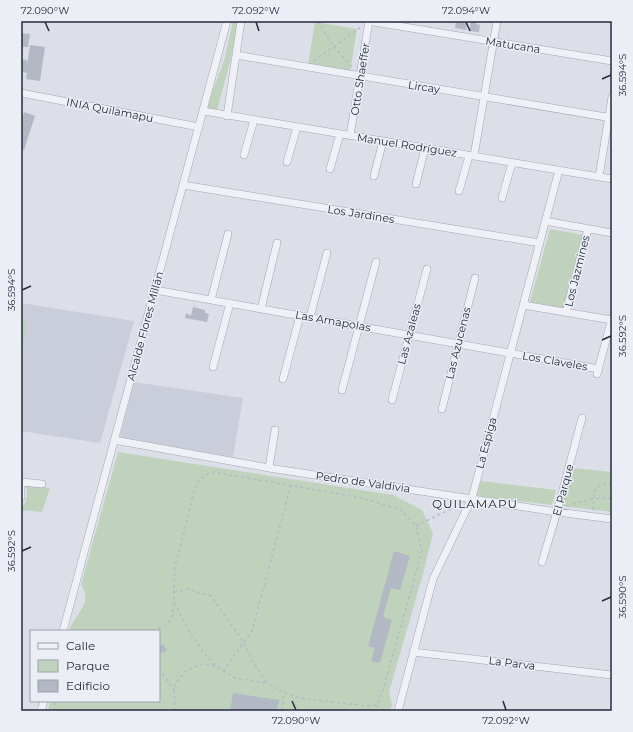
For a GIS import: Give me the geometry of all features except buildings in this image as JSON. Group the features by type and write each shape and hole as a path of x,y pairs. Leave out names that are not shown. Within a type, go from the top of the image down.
{"street":[{"name":"Alcalde Flores Millán","path":"63,630 227,21"},
{"path":"227,116 241,21"},
{"name":"Matucana","path":"369,21 612,61"},
{"name":"Otto Shaeffer","path":"350,136 369,21"},
{"path":"459,190 471,156 484,97 497,21"},
{"name":"Lircay","path":"236,56 610,118"},
{"name":"INIA Quilamapu","path":"21,94 199,127"},
{"path":"599,177 610,118 612,97"},
{"name":"Manuel Rodríguez","path":"203,111 612,179"},
{"path":"244,155 254,120"},
{"path":"287,162 297,127"},
{"path":"330,169 340,134"},
{"path":"374,176 383,141"},
{"path":"416,184 425,148"},
{"path":"502,198 512,162"},
{"name":"La Espiga","path":"398,711 433,579 472,498 559,170"},
{"name":"Los Jardines","path":"183,185 540,243"},
{"path":"545,222 612,233"},
{"name":"Los Jazmines","path":"566,312 588,229"},
{"path":"212,300 228,234"},
{"path":"261,309 277,243"},
{"path":"310,317 327,253"},
{"path":"342,390 376,262"},
{"name":"Las Azaleas","path":"392,400 427,269"},
{"name":"Las Azucenas","path":"442,409 475,278"},
{"name":"Las Amapolas","path":"155,290 510,353"},
{"path":"213,366 230,304"},
{"path":"523,305 612,319"},
{"path":"283,379 300,316"},
{"name":"Los Claveles","path":"510,353 598,371 612,319"},
{"name":"El Parque","path":"542,562 582,418"},
{"path":"269,468 275,430"},
{"name":"Pedro de Valdivia","path":"114,440 269,468 612,519"},
{"path":"21,482 42,484"},
{"path":"21,486 21,497"},
{"name":"La Parva","path":"413,652 612,675"}],"path":[{"path":"318,21 334,47 360,76"},
{"path":"304,67 369,21"},
{"path":"156,630 168,624 174,614 174,600 174,592 174,567 195,488 204,474 213,472 362,498 401,510 416,526 422,551 383,690 380,700 376,705 368,706 300,698 284,693 267,683 235,678 223,671 211,661 188,628 174,600"},
{"path":"593,517 595,491 598,487 607,483 612,485"},
{"path":"223,671 252,631 291,486"},
{"path":"557,512 572,504 594,499 612,498"},
{"path":"416,526 458,505"},
{"path":"174,592 188,589 211,596 244,643 254,664 267,683"},
{"path":"174,711 176,701 174,690 176,682 185,672 203,664 216,666"},
{"path":"160,670 174,690"},
{"path":"282,711 284,693"},
{"path":"376,705 378,711"}],"shaded area":[{"path":"21,303 134,321 100,443 21,431"},
{"path":"134,382 243,398 233,457 120,437"}],"green space":[{"path":"233,21 238,21 230,62 217,110 206,108 224,61"},
{"path":"315,22 357,29 350,72 308,65"},
{"path":"550,229 584,235 564,308 530,302"},
{"path":"21,319 27,320 21,360"},
{"path":"118,452 393,495 422,510 433,533 423,574 389,692 392,704 390,711 48,711 50,702 160,702 160,630 69,630 84,604 85,593 81,585"},
{"path":"573,468 612,472 612,512 562,506"},
{"path":"481,481 556,490 552,505 476,496"},
{"path":"25,485 50,488 42,512 21,510 27,497"}],"district":[{"name":"QUILAMAPU","path":"475,503"}]}
